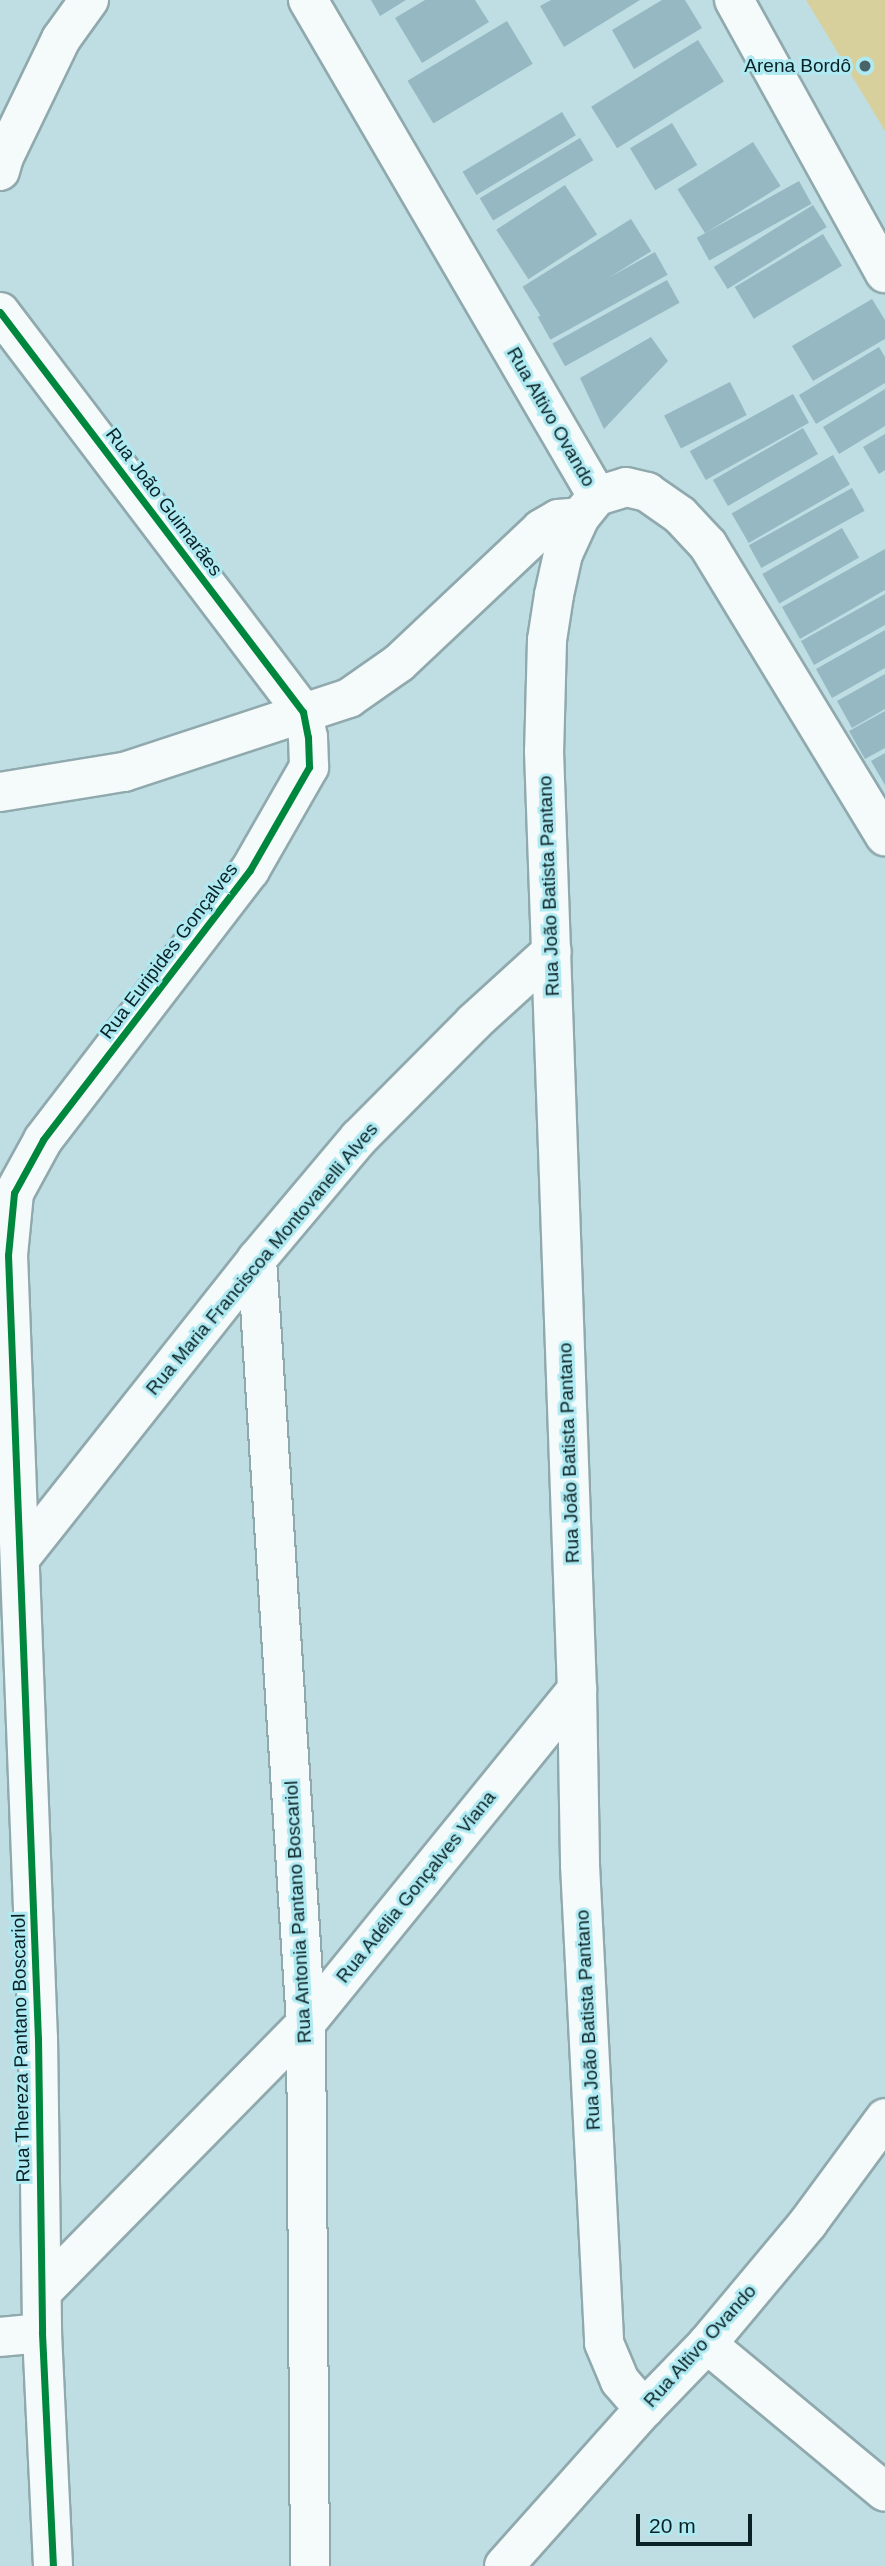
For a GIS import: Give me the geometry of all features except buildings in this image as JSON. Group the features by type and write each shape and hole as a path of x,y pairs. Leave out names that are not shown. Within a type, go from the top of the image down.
{"street":[{"path":"0,171 4,157 61,39 89,0"},
{"name":"Rua Altivo Ovando","path":"308,0 588,507 626,487 647,492 680,515 708,545 885,836"},
{"path":"734,0 874,229 885,273"},
{"name":"Rua João Guimarães","path":"0,312 303,712"},
{"path":"0,792 124,772 349,698 417,646 541,529 588,507"},
{"name":"Rua João Batista Pantano","path":"588,507 563,554 547,640 544,751 577,1689 580,1865 604,2343 620,2381 644,2409"},
{"name":"Rua Euripides Gonçalves","path":"7,1192 43,1140 243,880 283,816 309,767 308,737 303,712"},
{"name":"Rua Maria Franciscoa Montovanelli Alves","path":"21,1557 257,1259 359,1138 474,1022 552,951"},
{"name":"Rua Thereza Pantano Boscariol","path":"7,1192 38,2038 42,2333 53,2566"},
{"name":"Rua Antonia Pantano Boscariol","path":"257,1259 306,2023 310,2566"},
{"name":"Rua Adélia Gonçalves Viana","path":"43,2291 306,2023 577,1689"},
{"name":"Rua Altivo Ovando","path":"504,2566 644,2409 707,2344 808,2222 885,2118"},
{"path":"0,2337 42,2333"},
{"path":"707,2344 885,2492"}],"shaded area":[{"name":"Arena Bordô","path":"806,0 885,0 885,131"}],"cycle path":[{"path":"0,312 303,712 308,737 309,767 250,870 43,1140 14,1193 8,1255 38,2038 42,2333 53,2566"}],"place":[{"name":"Arena Bordô","path":"865,66"}]}
